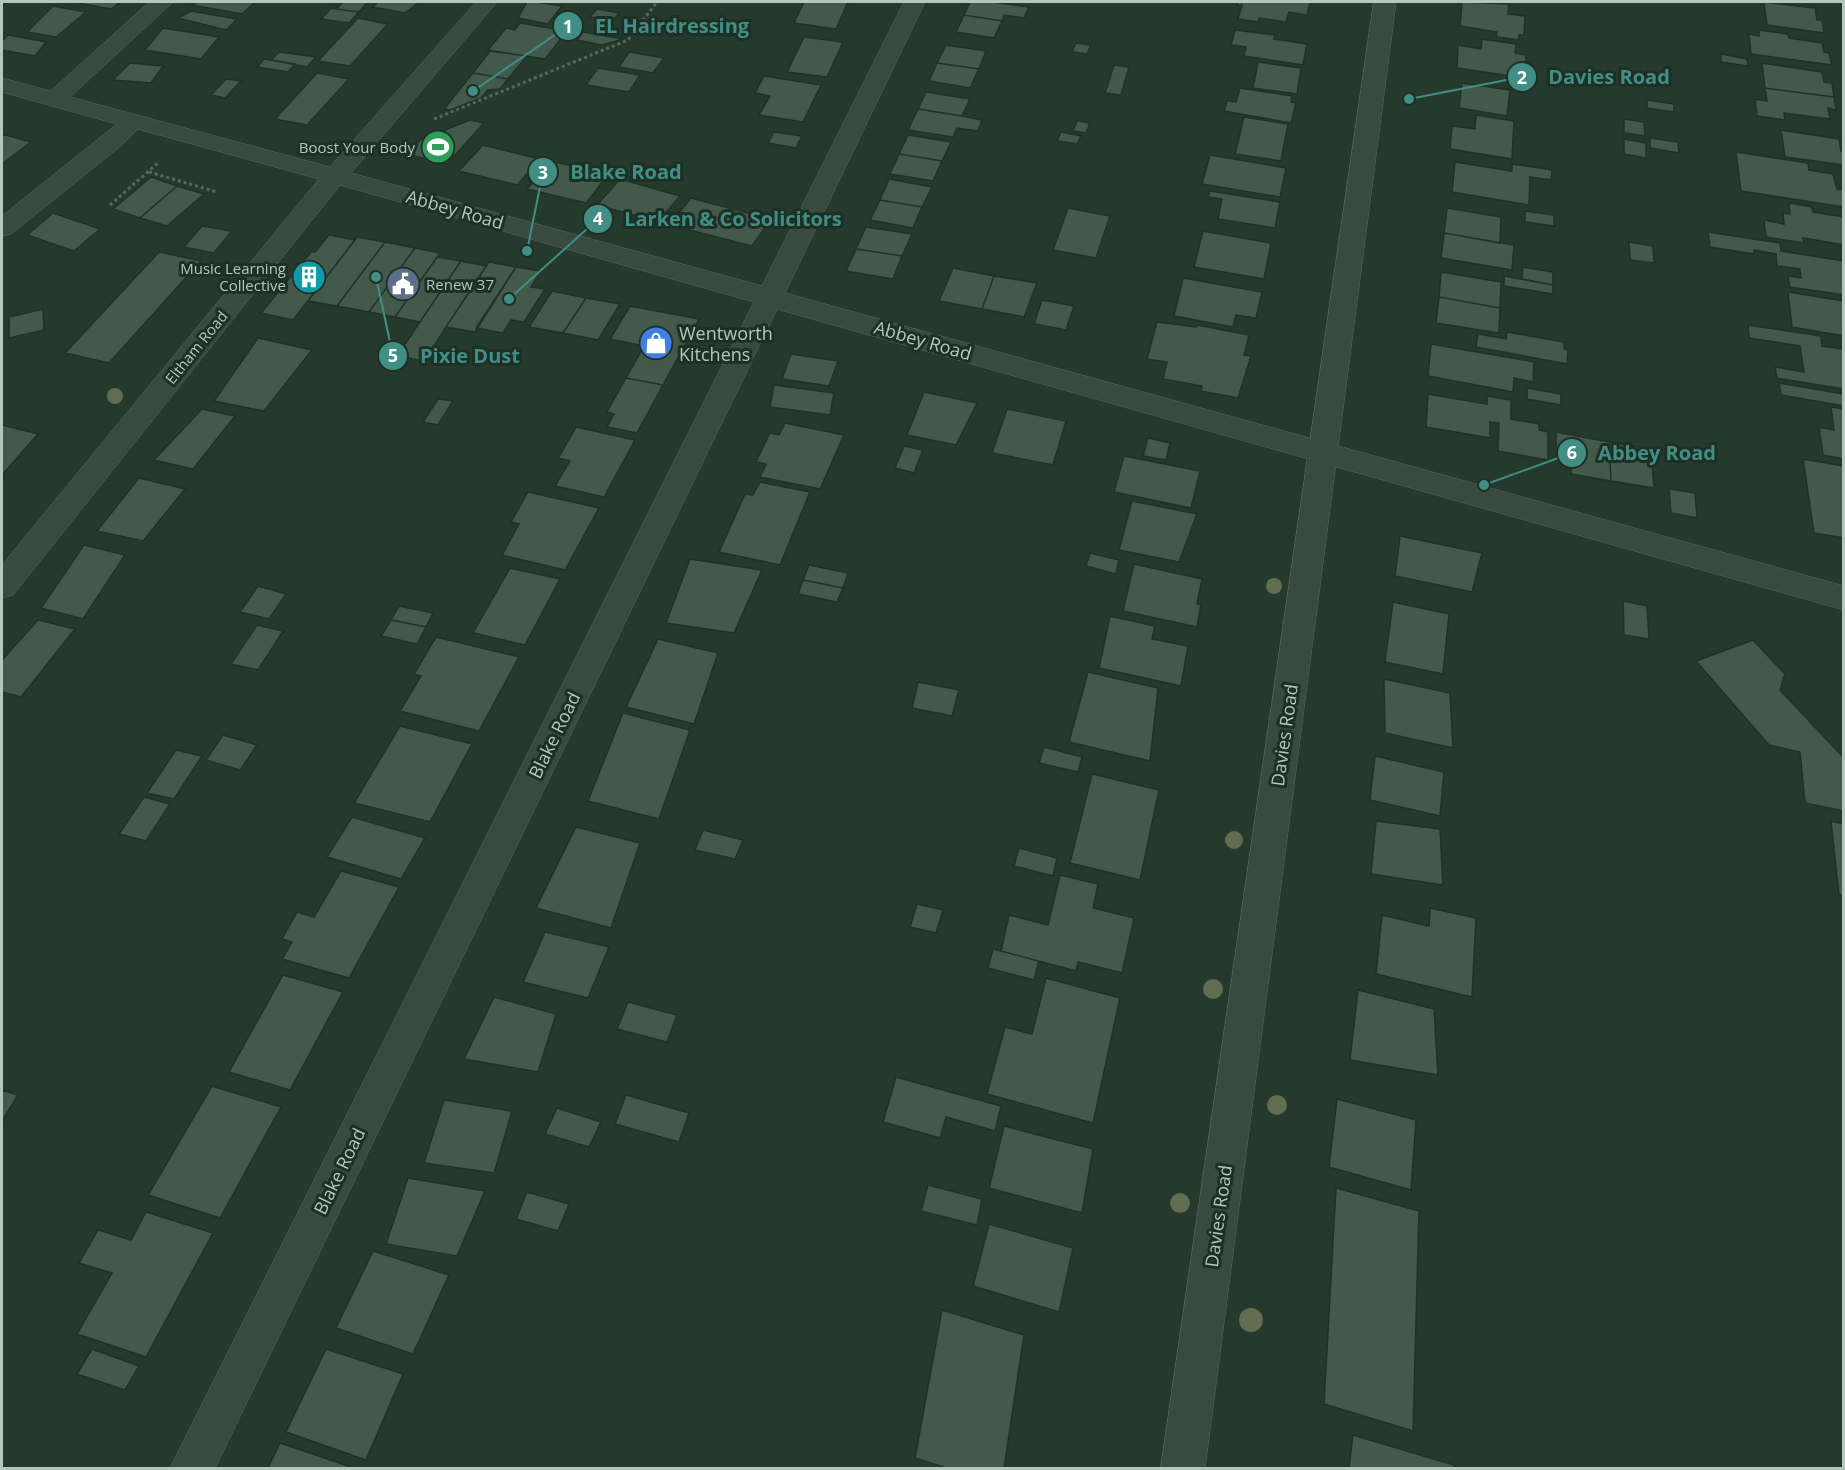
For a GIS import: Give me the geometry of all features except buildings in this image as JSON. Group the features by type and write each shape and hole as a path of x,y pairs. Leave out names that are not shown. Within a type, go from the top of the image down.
{"street":[{"path":"54,99 162,2"},
{"name":"Eltham Road","path":"2,586 335,176 487,2"},
{"name":"Blake Road","path":"192,1468 915,2"},
{"name":"Davies Road","path":"1183,1468 1385,2"},
{"name":"Abbey Road","path":"2,85 770,297 1844,598"},
{"path":"2,228 115,139 133,121"}],"path":[{"path":"377,128 401,132 628,40 657,2"},
{"path":"110,205 164,159"},
{"path":"148,172 217,192"}],"place":[{"name":"EL Hairdressing","path":"473,91"},
{"name":"Davies Road","path":"1409,99"},
{"name":"Boost Your Body","path":"438,147"},
{"name":"Blake Road","path":"527,251"},
{"name":"Music Learning Collective","path":"309,277"},
{"name":"Pixie Dust","path":"376,277"},
{"name":"Renew 37","path":"403,284"},
{"name":"Larken & Co Solicitors","path":"509,299"},
{"name":"Wentworth Kitchens","path":"656,343"},
{"name":"Abbey Road","path":"1484,485"}]}
